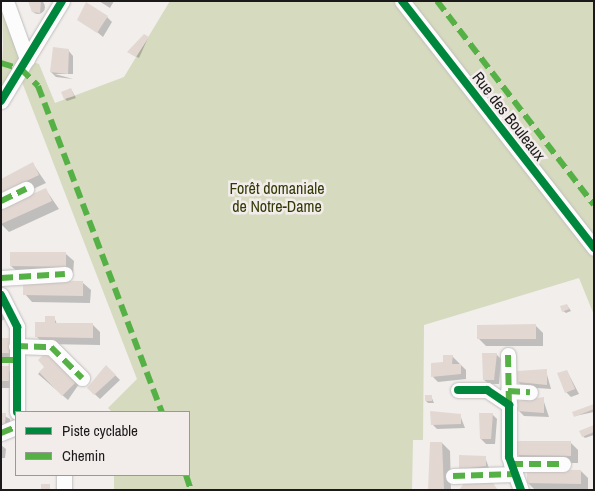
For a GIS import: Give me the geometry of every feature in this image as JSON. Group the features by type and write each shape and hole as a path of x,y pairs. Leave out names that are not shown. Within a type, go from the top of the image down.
{"street":[{"path":"6,1 27,59"},
{"path":"1,101 62,1"},
{"name":"Rue des Bouleaux","path":"402,1 594,248"},
{"path":"1,201 26,189"},
{"path":"1,278 66,274"},
{"path":"1,295 17,328 11,356 17,411"},
{"path":"11,356 51,347 82,378"},
{"path":"508,355 513,469 521,490"},
{"path":"458,390 487,390 509,398 530,392"},
{"path":"1,433 15,427"},
{"path":"453,476 563,464"},
{"path":"64,476 64,490"}],"green space":[{"path":"2,1 19,59 1,90 3,45"},
{"name":"Forêt domaniale de Notre-Dame","path":"170,1 594,1 594,315 579,278 424,325 423,440 413,440 412,490 114,490 114,476 190,476 190,411 111,411 108,408 137,379 22,82 33,62 39,64 55,103 124,77"}],"building":[{"path":"28,1 41,1 40,13 32,12"},
{"path":"86,2 108,16 97,33 77,20"},
{"path":"144,34 149,37 136,57 127,52"},
{"path":"53,47 69,49 68,74 50,72"},
{"path":"71,88 74,96 64,99 61,92"},
{"path":"33,162 39,175 1,193 1,179"},
{"path":"46,188 52,201 1,224 1,208"},
{"path":"10,252 66,252 66,267 10,266"},
{"path":"23,280 83,281 83,296 23,295"},
{"path":"567,304 569,309 562,312 560,306"},
{"path":"45,316 55,316 55,323 93,323 93,338 35,337 35,322 45,322"},
{"path":"536,324 536,339 477,339 477,325"},
{"path":"1,338 9,338 9,353 1,353"},
{"path":"45,353 74,378 75,383 62,396 39,372 44,367 38,360"},
{"path":"482,353 497,353 494,380 483,380"},
{"path":"443,355 453,355 452,364 461,364 461,374 431,377 431,363 443,362"},
{"path":"106,365 116,375 94,395 87,388"},
{"path":"1,366 9,366 9,381 1,381"},
{"path":"547,369 547,385 517,382 517,371"},
{"path":"567,370 575,389 565,393 557,373"},
{"path":"425,395 432,395 432,401 425,401"},
{"path":"544,397 544,413 517,411 517,401"},
{"path":"594,404 594,409 574,417 572,412"},
{"path":"430,411 461,414 461,424 431,425"},
{"path":"1,413 6,413 5,424 1,424"},
{"path":"479,413 493,413 491,439 480,439"},
{"path":"594,425 594,432 582,437 579,431"},
{"path":"517,441 571,441 571,456 517,455"},
{"path":"430,442 442,442 444,490 428,490"},
{"path":"459,455 486,456 486,466 459,469"},
{"path":"527,469 581,470 581,484 527,483"},
{"path":"464,483 493,483 498,490 459,490"},
{"path":"41,484 50,484 50,490 41,490"}],"marked path":[{"path":"437,1 594,205"},
{"path":"1,63 21,69 38,86 162,411"},
{"path":"1,201 26,189"},
{"path":"1,278 65,274"},
{"path":"16,346 51,347 82,378"},
{"path":"508,355 509,405"},
{"path":"1,360 16,360"},
{"path":"508,391 530,392"},
{"path":"1,433 15,427"},
{"path":"511,464 563,464"},
{"path":"453,476 515,474"},
{"path":"186,476 191,490"}],"cycle path":[{"path":"1,101 62,1"},
{"path":"402,1 594,248"},
{"path":"1,295 17,327 17,411"},
{"path":"458,390 487,390 509,405 509,457 521,490"}]}
